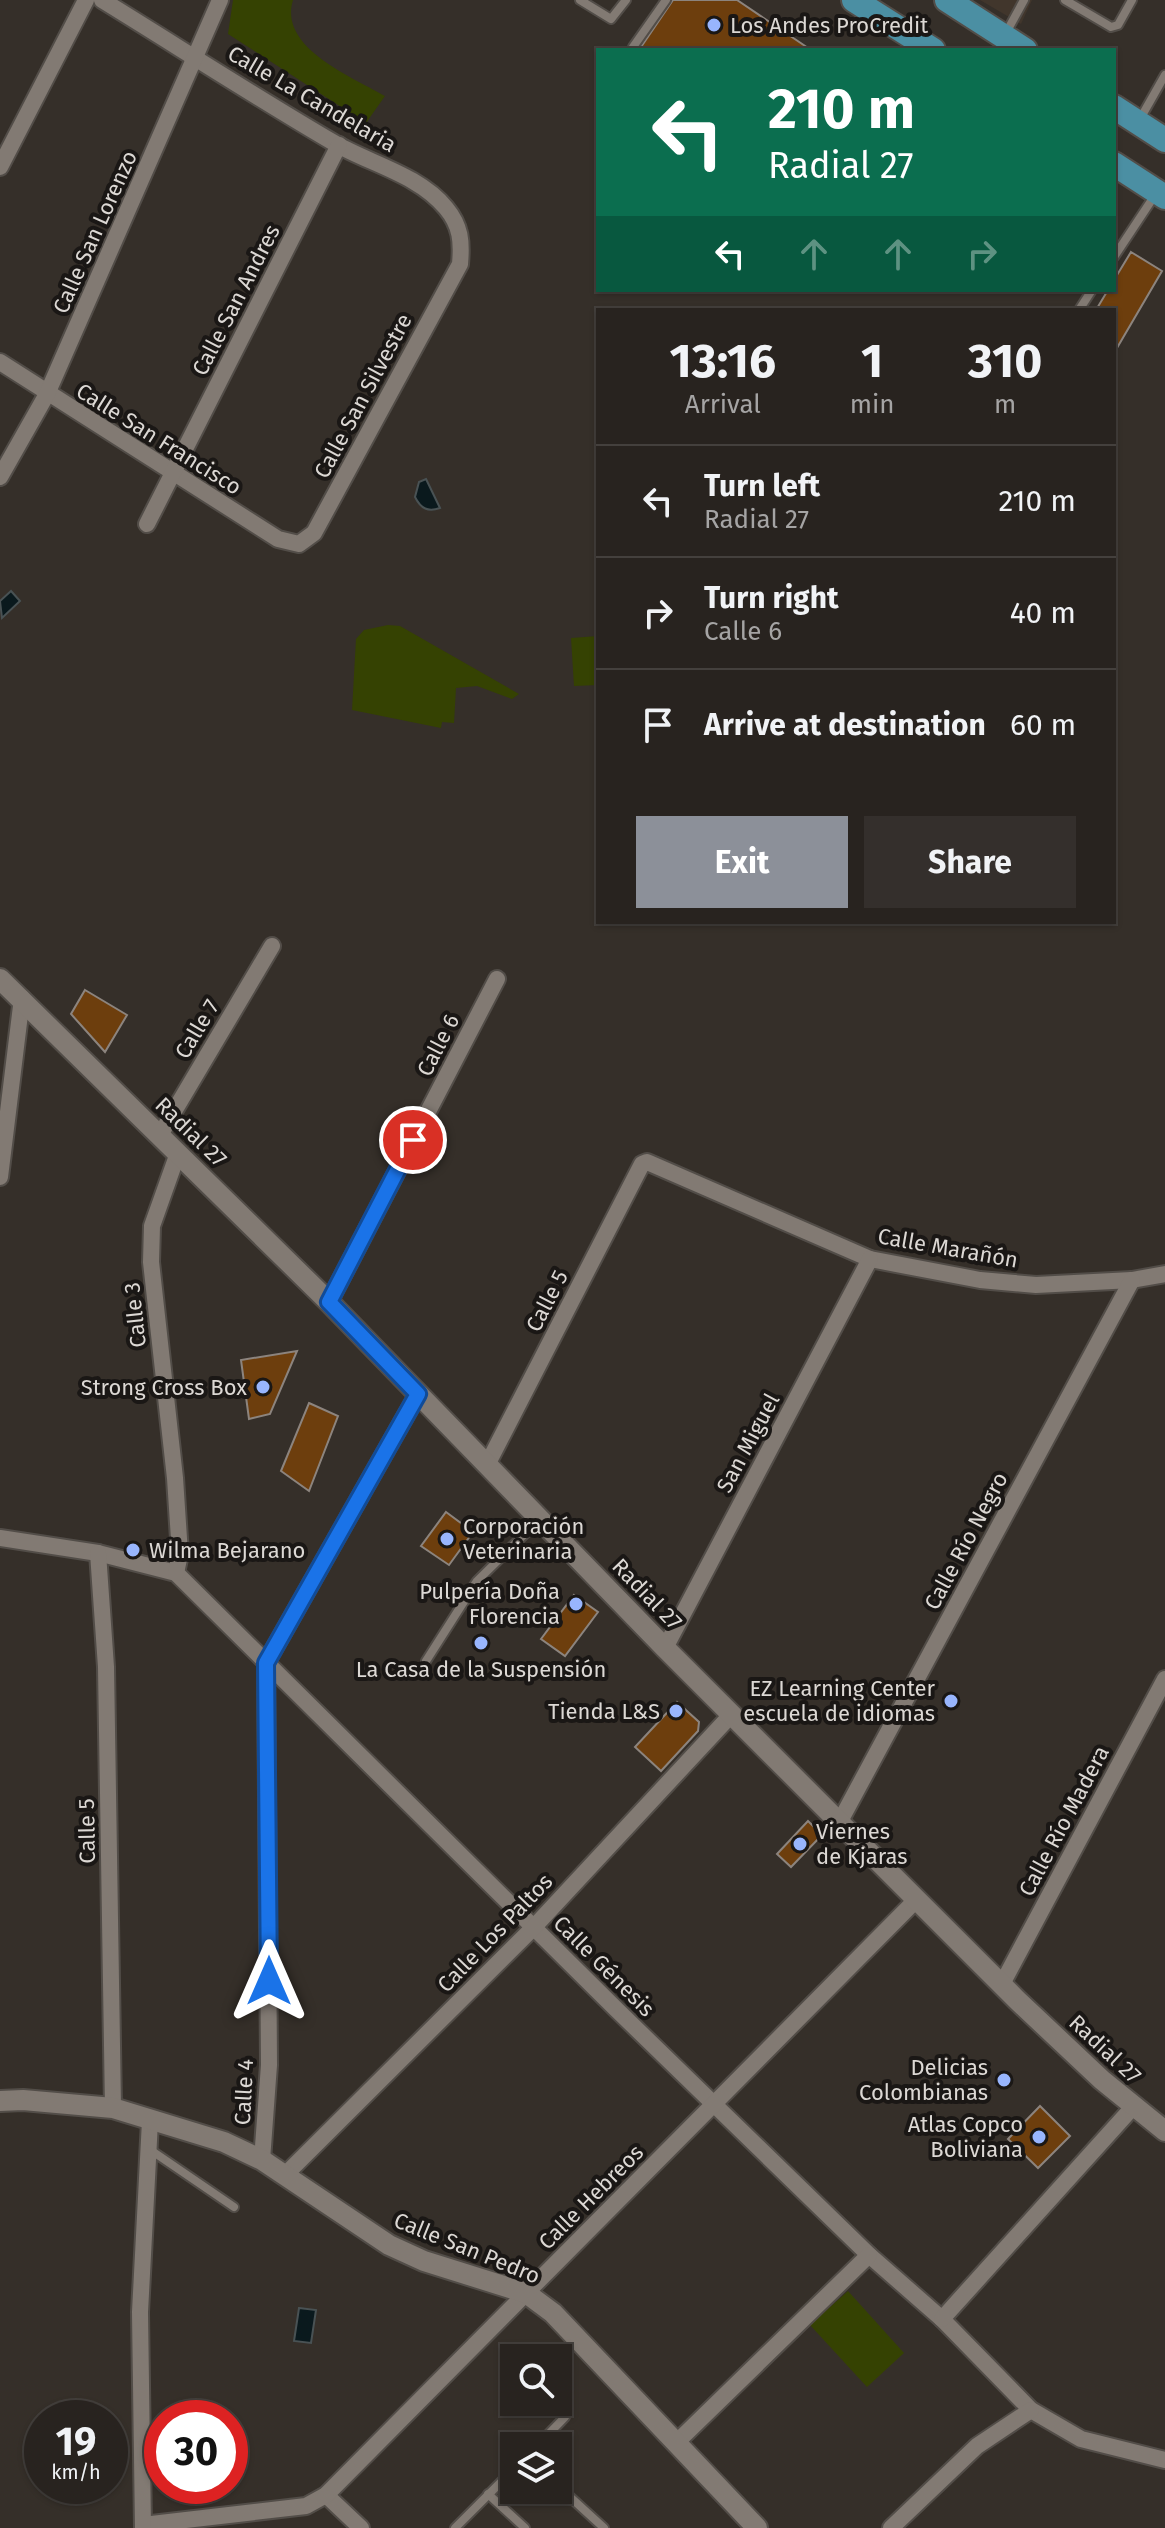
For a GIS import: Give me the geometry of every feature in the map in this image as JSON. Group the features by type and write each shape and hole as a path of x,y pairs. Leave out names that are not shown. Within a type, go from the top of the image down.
{"highway":[{"path":"854,0 930,48"},
{"path":"947,0 1014,43"},
{"path":"1116,108 1165,140"},
{"path":"1116,165 1161,194"}],"street":[{"path":"0,167 86,0"},
{"name":"Calle La Candelaria","path":"102,0 339,145 388,168 445,206 460,233 460,264"},
{"name":"Calle San Lorenzo","path":"0,477 47,394 220,0"},
{"name":"Calle San Andres","path":"147,524 339,145"},
{"name":"Calle San Silvestre","path":"299,544 314,533 460,264"},
{"name":"Calle San Francisco","path":"0,362 173,475 278,539 299,544"},
{"name":"Calle 7","path":"160,1135 272,946"},
{"name":"Radial 27","path":"0,979 329,1302 731,1715 1002,1984 1133,2107 1165,2129"},
{"name":"Calle 6","path":"329,1302 497,979"},
{"path":"0,1177 22,998"},
{"name":"Calle 3","path":"176,1573 180,1554 175,1478 151,1262 152,1226 178,1153"},
{"name":"Calle Marañón","path":"647,1162 870,1259 980,1280 1036,1285 1132,1280 1165,1274"},
{"name":"Calle 5","path":"488,1463 635,1178 647,1162"},
{"name":"San Miguel","path":"665,1648 870,1259"},
{"name":"Calle Río Negro","path":"839,1823 1132,1280"},
{"name":"Calle 4","path":"262,2160 269,2065 266,1663 418,1394"},
{"path":"0,1538 98,1553 176,1573"},
{"name":"Calle 5","path":"98,1553 106,1667 113,2108"},
{"name":"Calle Génesis","path":"176,1573 869,2255 942,2319 1031,2410 1081,2439 1165,2460"},
{"name":"Calle Río Madera","path":"1002,1984 1165,1679"},
{"name":"Calle Los Paltos","path":"284,2176 534,1927 731,1715"},
{"name":"Calle Hebreos","path":"143,2527 306,2506 326,2495 917,1899"},
{"name":"Calle San Pedro","path":"0,2101 23,2100 113,2108 150,2121 189,2129 262,2160 406,2253 526,2293 553,2313 678,2441 757,2528"},
{"path":"942,2319 1133,2107"},
{"path":"143,2527 140,2312 150,2121"},
{"path":"678,2441 869,2255"},
{"path":"891,2528 977,2446 1031,2410"},
{"path":"326,2495 361,2528"}],"lane":[{"path":"580,0 611,19 626,0"},
{"path":"633,47 666,0"},
{"path":"1014,43 1024,0"},
{"path":"1065,0 1111,27 1118,25 1132,0"},
{"path":"1138,123 1165,75"},
{"path":"1116,254 1161,194"},
{"path":"426,1661 477,1581 541,1518"},
{"path":"149,2148 234,2207"},
{"path":"551,2432 565,2417"},
{"path":"455,2528 500,2482"},
{"path":"488,2494 525,2528"},
{"path":"572,2499 604,2528"}],"shaded area":[{"path":"980,0 1032,0 1021,24"},
{"path":"426,479 440,508 425,508 415,497 419,482"},
{"path":"11,591 20,601 2,618 0,601"},
{"path":"299,2308 316,2310 311,2343 294,2341"}],"green space":[{"path":"233,0 293,0 291,17 297,33 307,46 338,70 385,96 366,123 228,34"},
{"path":"400,626 519,694 512,699 477,686 456,688 454,723 442,722 441,728 352,710 356,639 364,630"},
{"path":"596,636 596,685 574,686 571,638"},
{"path":"848,2291 904,2353 867,2387 810,2325"}],"building":[{"name":"Los Andes ProCredit","path":"673,0 737,0 808,48 640,48"},
{"path":"1131,252 1162,271 1116,350 1116,308 1097,308 1107,292 1116,292 1116,277"},
{"path":"85,990 127,1015 105,1052 71,1014"},
{"name":"Strong Cross Box","path":"297,1351 270,1414 249,1419 241,1360"},
{"path":"309,1403 338,1416 309,1491 281,1471"},
{"name":"Corporación Veterinaria","path":"446,1512 473,1532 449,1565 421,1546"},
{"path":"574,1595 598,1612 565,1656 541,1639"},
{"path":"677,1702 699,1722 698,1731 661,1771 635,1747"},
{"name":"Viernes de Kjaras","path":"808,1821 822,1835 791,1867 777,1854"},
{"name":"Atlas Copco Boliviana","path":"1040,2106 1070,2136 1038,2168 1008,2139"}],"place":[{"name":"Los Andes ProCredit","path":"714,25"},
{"name":"Strong Cross Box","path":"263,1387"},
{"name":"Corporación Veterinaria","path":"447,1539"},
{"name":"Wilma Bejarano","path":"133,1550"},
{"name":"Pulpería Doña Florencia","path":"576,1604"},
{"name":"La Casa de la Suspensión","path":"481,1643"},
{"name":"EZ Learning Center escuela de idiomas","path":"951,1701"},
{"name":"Tienda L&S","path":"676,1711"},
{"name":"Viernes de Kjaras","path":"800,1844"},
{"name":"Delicias Colombianas","path":"1004,2080"},
{"name":"Atlas Copco Boliviana","path":"1039,2137"}],"route":[{"path":"269,1981 266,1663 418,1394 329,1302 413,1140"}]}
